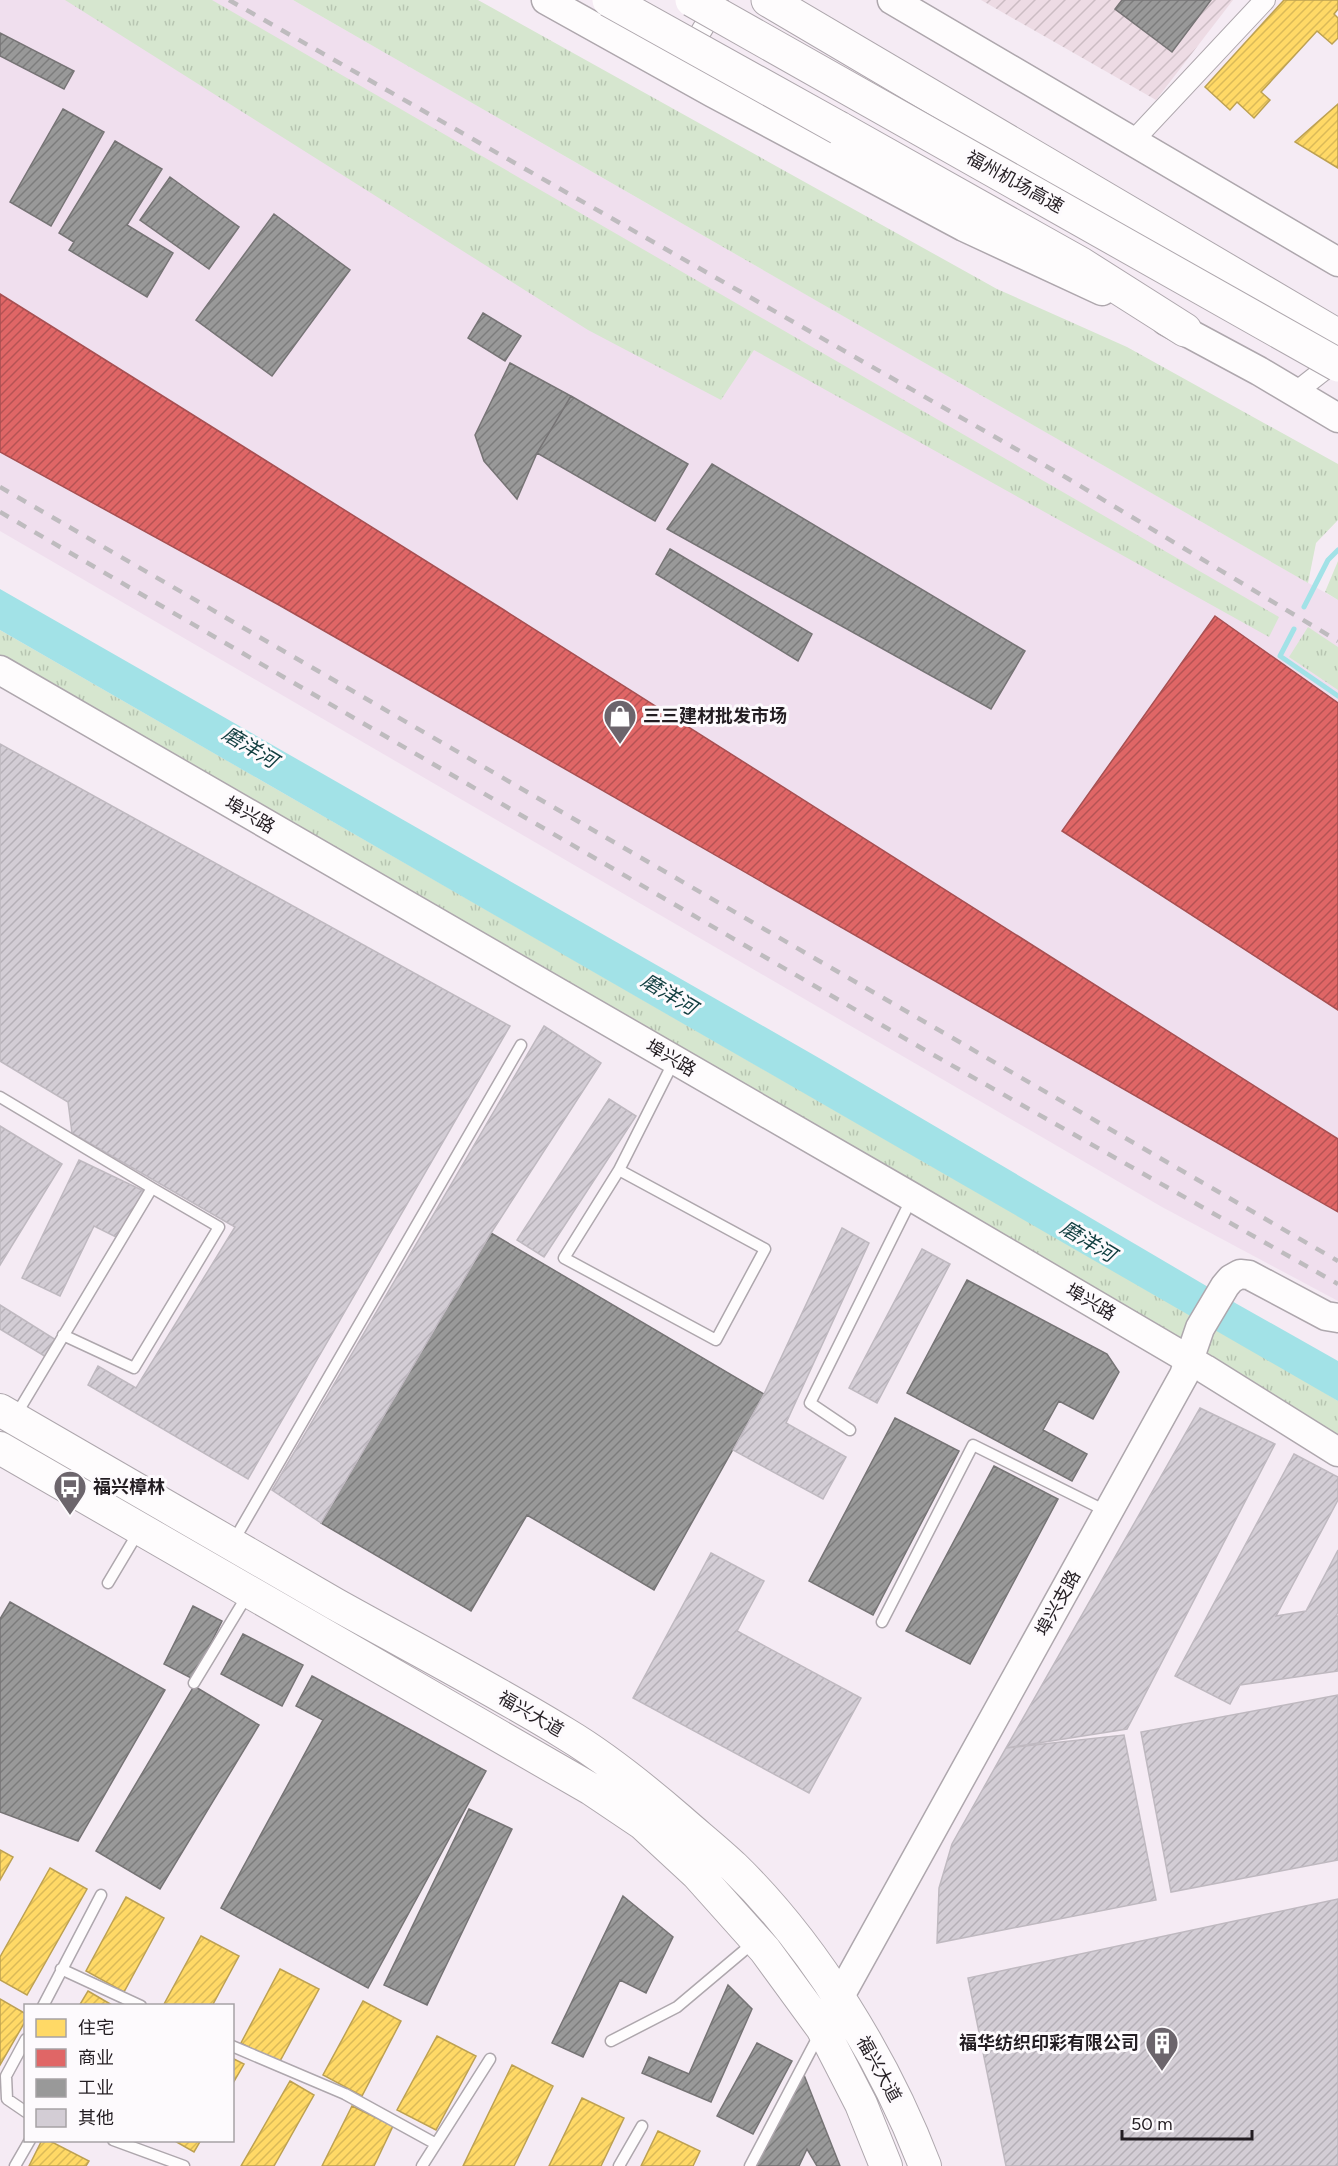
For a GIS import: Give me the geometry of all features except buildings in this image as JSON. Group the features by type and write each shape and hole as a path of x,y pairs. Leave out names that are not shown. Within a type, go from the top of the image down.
{"highway":[{"path":"609,0 1081,264 1185,330"},
{"name":"福州机场高速","path":"692,0 1338,365"},
{"name":"福州机场高速","path":"768,0 1338,336"}],"main road":[{"name":"福兴大道","path":"7,1414 232,1545 567,1734 633,1780 735,1869 798,1939 839,2000 884,2076 901,2109 924,2166"},
{"name":"福兴大道","path":"0,1448 600,1795 642,1824 689,1867 756,1941 822,2028 861,2104 886,2166"}],"street":[{"path":"546,0 964,227 1185,330 1338,418"},
{"path":"677,73 720,0"},
{"path":"892,0 1338,262"},
{"path":"1132,141 1265,0"},
{"path":"1296,392 1338,359"},
{"name":"埠兴路","path":"0,670 912,1197 1189,1360 1338,1452"},
{"name":"埠兴支路","path":"822,2028 1184,1375 1200,1328 1225,1286 1240,1274 1249,1275 1326,1316 1338,1318"}],"lane":[{"path":"232,1545 521,1045"},
{"path":"619,1170 765,1249 716,1340 564,1258 619,1170 675,1060"},
{"path":"0,1097 219,1227 134,1368 63,1335"},
{"path":"7,1414 63,1335 152,1188"},
{"path":"850,1430 810,1403 912,1197"},
{"path":"882,1622 973,1444 1108,1512"},
{"path":"108,1583 140,1528"},
{"path":"194,1683 250,1592"},
{"path":"44,2004 101,1894"},
{"path":"611,2042 677,2007 756,1941"},
{"path":"61,1969 137,2004"},
{"path":"750,2166 822,2028"},
{"path":"24,2043 6,2076 8,2099 24,2111"},
{"path":"234,2047 345,2094 436,2144"},
{"path":"422,2166 490,2059"},
{"path":"619,2166 642,2126"},
{"path":"15,2166 29,2142"},
{"path":"118,2142 184,2166"}],"shaded area":[{"path":"0,0 293,0 1338,600 1338,1301 1162,1207 0,531"},
{"path":"981,0 1233,0 1156,100"}],"green space":[{"path":"65,0 212,0 1279,617 1269,637 754,350 721,400 588,330"},
{"path":"293,0 478,0 997,289 1127,347 1338,464 1338,520 1316,543 1308,583"},
{"path":"1338,561 1338,600 1325,592"},
{"path":"1308,627 1338,647 1338,690 1289,657"},
{"path":"0,630 1312,1385 1338,1401 1338,1443 0,665"}],"water":[{"name":"磨洋河","path":"0,589 819,1058 1338,1361 1338,1401 0,630"}],"waterway":[{"path":"1304,607 1328,560 1338,550"},
{"path":"1294,629 1280,656 1338,696"}],"railway":[{"path":"229,0 1067,478 1338,641"},
{"path":"0,487 1338,1261"},
{"path":"0,512 923,1049 1338,1284"}],"place":[{"name":"三三建材批发市场","path":"620,745"},
{"name":"福兴樟林","path":"70,1516"},
{"name":"福华纺织印彩有限公司","path":"1162,2072"}]}
